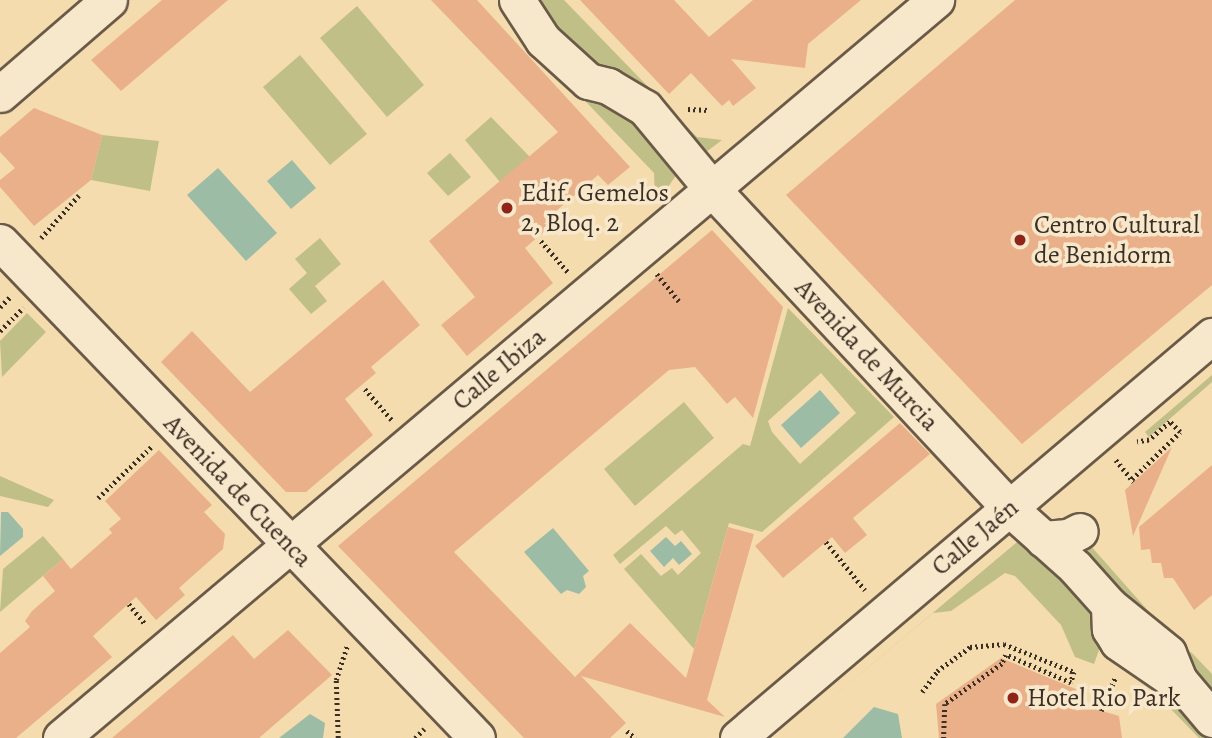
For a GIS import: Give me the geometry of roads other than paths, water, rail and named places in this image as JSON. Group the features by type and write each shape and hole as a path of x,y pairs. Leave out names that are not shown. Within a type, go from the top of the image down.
{"street":[{"path":"0,94 109,0"},
{"name":"Avenida de Murcia","path":"517,0 543,40 588,81 608,86 656,108 712,189 1009,508 1109,605 1168,653 1179,680 1212,719"},
{"name":"Calle Ibiza","path":"61,738 936,0"},
{"name":"Avenida de Cuenca","path":"9,251 477,738"},
{"name":"Calle Jaén","path":"738,738 1212,336"},
{"path":"1043,539 1068,537 1080,530"}],"place":[{"name":"Edif. Gemelos 2, Bloq. 2","path":"507,208"},
{"name":"Centro Cultural de Benidorm","path":"1020,240"},
{"name":"Hotel Rio Park","path":"1013,698"}]}
